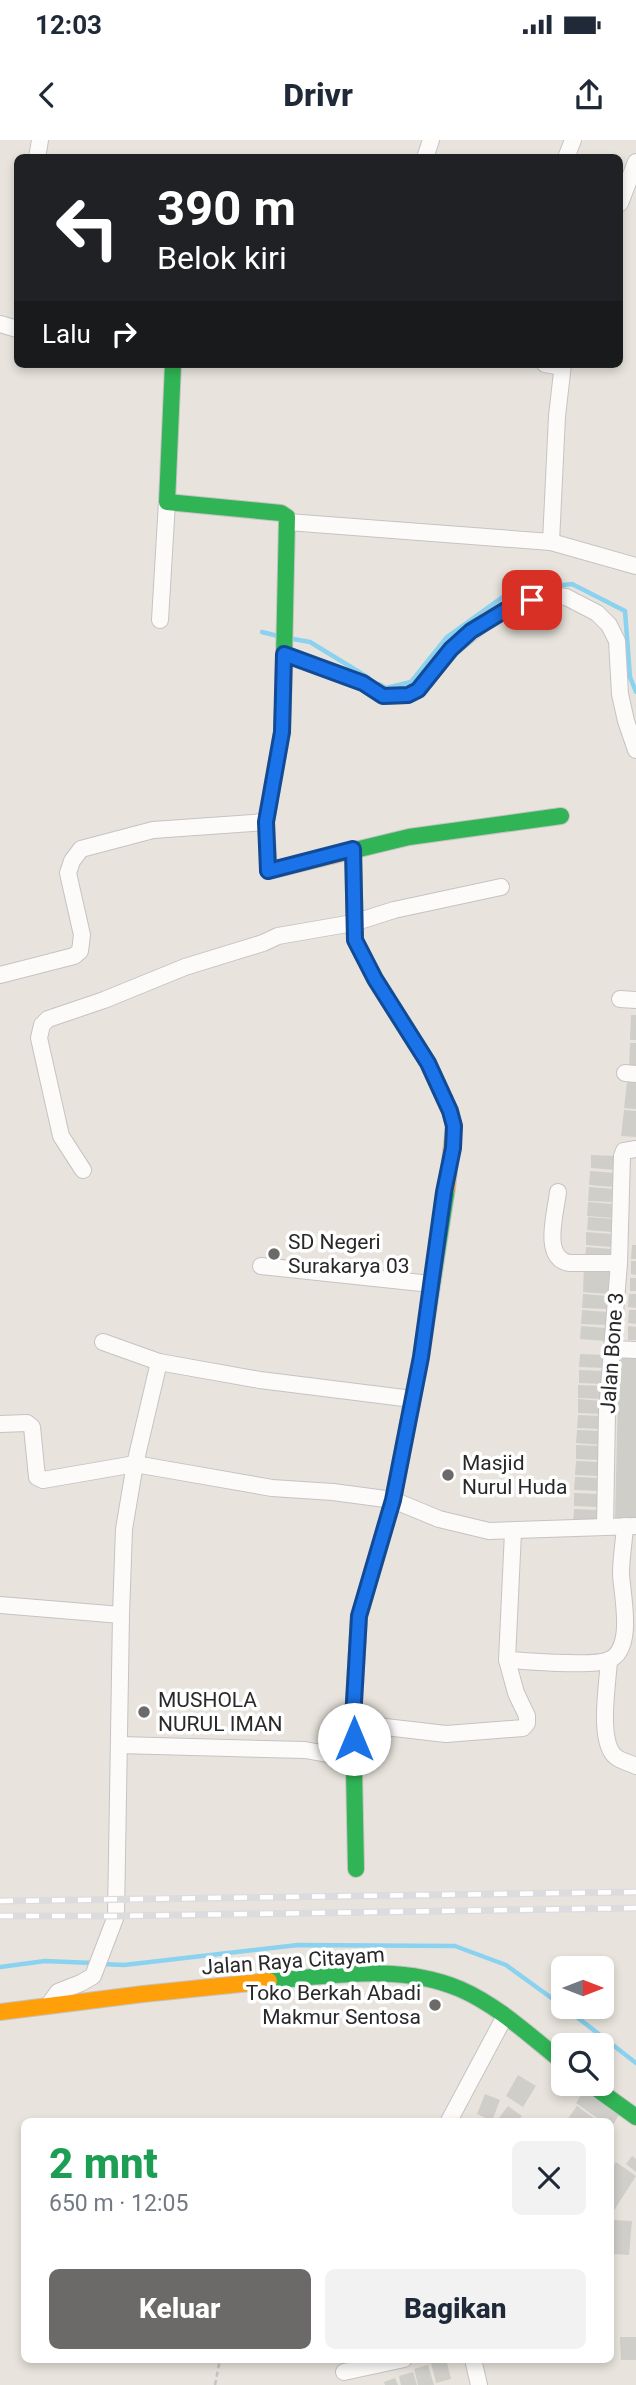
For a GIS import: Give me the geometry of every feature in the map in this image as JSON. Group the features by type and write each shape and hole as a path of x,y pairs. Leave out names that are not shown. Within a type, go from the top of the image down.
{"street":[{"path":"623,196 636,162"},
{"path":"160,620 173,368"},
{"path":"551,542 556,416 563,368"},
{"path":"167,502 281,513 287,517 282,732 266,822 268,871 409,837 561,816"},
{"path":"288,522 551,542 636,566"},
{"path":"284,654 363,683 383,696 408,695 418,690 451,649 486,620 512,606 532,600 566,597 597,612 609,625 617,641 620,694 636,750"},
{"path":"0,975 74,956 80,951 82,935 68,873 72,861 81,849 153,830 266,822"},
{"path":"353,849 355,940 428,1063 454,1126 432,1284 393,1500 359,1616 353,1719 356,1869"},
{"path":"83,1170 61,1136 39,1038 42,1025 48,1019 104,1000 185,967 278,936 353,923 394,910 501,887"},
{"name":"Jalan Bone 3","path":"605,1526 607,1412 619,1263 622,1156 624,1151 636,1149"},
{"path":"558,1192 552,1247 555,1256 564,1263 619,1263"},
{"path":"261,1266 432,1284"},
{"path":"103,1342 159,1362 260,1380 412,1399"},
{"path":"612,1349 636,1350"},
{"path":"48,2006 58,1992 93,1976 116,1916 124,1529 135,1464 159,1362"},
{"path":"0,1424 27,1423 32,1427 34,1470 37,1477 43,1480 135,1464 272,1488 393,1500 439,1519 489,1531 630,1526 621,1574 625,1626 618,1653 610,1660 593,1662 507,1661"},
{"path":"353,1719 368,1725 446,1734 523,1728 527,1723 527,1716 516,1693 507,1661 513,1532"},
{"path":"0,1605 121,1615"},
{"path":"610,1660 605,1728 607,1744 614,1756 636,1766"},
{"path":"120,1745 304,1750 355,1759"},
{"name":"Jalan Raya Citayam","path":"0,2012 237,1984 368,1974 410,1975 460,1989 505,2015 551,2052"},
{"path":"451,2118 505,2015"},
{"path":"607,2096 636,2117"},
{"path":"344,2372 386,2363"},
{"path":"474,2363 479,2385"}],"path":[{"path":"215,2385 219,2363"}],"building":[{"path":"631,1015 636,1015 636,1040 630,1040"},
{"path":"630,1043 636,1043 636,1068 629,1068"},
{"path":"627,1082 636,1083 636,1109 624,1108"},
{"path":"624,1110 636,1111 636,1137 621,1136"},
{"path":"591,1155 617,1156 616,1170 591,1168"},
{"path":"590,1171 616,1173 614,1187 589,1185"},
{"path":"589,1187 614,1189 613,1202 588,1201"},
{"path":"588,1202 613,1204 612,1218 587,1216"},
{"path":"588,1217 613,1219 612,1232 587,1230"},
{"path":"586,1232 612,1234 611,1247 586,1245"},
{"path":"632,1245 636,1245 636,1259 631,1259"},
{"path":"586,1247 611,1249 610,1263 585,1261"},
{"path":"631,1261 636,1261 636,1275 631,1274"},
{"path":"584,1264 610,1266 608,1294 583,1292"},
{"path":"630,1278 636,1278 636,1291 630,1291"},
{"path":"583,1294 608,1296 607,1309 582,1308"},
{"path":"629,1294 636,1294 636,1308 628,1307"},
{"path":"582,1310 607,1312 607,1325 581,1324"},
{"path":"629,1310 636,1310 636,1324 628,1323"},
{"path":"581,1326 606,1328 605,1341 580,1339"},
{"path":"628,1326 636,1327 636,1340 628,1340"},
{"path":"619,1351 636,1351 636,1519 615,1519"},
{"path":"580,1354 606,1355 605,1368 579,1367"},
{"path":"579,1370 605,1371 604,1384 579,1383"},
{"path":"578,1385 604,1386 603,1399 578,1398"},
{"path":"578,1399 604,1401 603,1414 578,1413"},
{"path":"578,1415 603,1416 602,1429 577,1428"},
{"path":"577,1430 602,1431 602,1445 576,1443"},
{"path":"576,1445 602,1446 601,1460 576,1459"},
{"path":"576,1461 601,1462 600,1476 575,1475"},
{"path":"575,1477 600,1478 600,1491 574,1490"},
{"path":"574,1493 600,1494 599,1507 574,1506"},
{"path":"574,1509 599,1510 598,1523 573,1522"},
{"path":"518,2075 536,2086 523,2107 506,2096"},
{"path":"485,2094 500,2100 493,2118 477,2114"},
{"path":"581,2096 591,2096 619,2115 614,2123 614,2118 597,2118 576,2103"},
{"path":"508,2106 522,2116 520,2118 499,2118"},
{"path":"577,2106 594,2118 568,2118"},
{"path":"632,2156 636,2159 636,2172 626,2164"},
{"path":"616,2162 636,2176 614,2210"},
{"path":"614,2220 632,2221 629,2255 614,2254"},
{"path":"620,2337 636,2337 636,2360 621,2360"},
{"path":"431,2363 447,2363 451,2379 436,2383"},
{"path":"428,2365 434,2385 418,2385 414,2369"},
{"path":"413,2372 417,2385 401,2385 399,2376"},
{"path":"395,2378 398,2385 385,2385 384,2382"}],"waterway":[{"path":"379,684 386,688 411,682 447,637 511,591 572,584 625,611 630,677 636,692"},
{"path":"262,632 278,636"},
{"path":"293,639 310,642 369,678"},
{"path":"102,1964 124,1965 298,1945 455,1946 506,1965 551,1998"},
{"path":"0,1967 45,1961 93,1963"},
{"path":"581,2020 636,2063"}],"railway":[{"path":"0,1901 636,1892"},
{"path":"0,1916 636,1908"}],"traffic: fast":[{"path":"173,368 167,502 281,513 287,517 283,707"},
{"path":"351,851 409,837 561,816"},
{"path":"356,1869 353,1719 359,1617 393,1500 421,1357 447,1188"},
{"path":"269,1981 366,1973 414,1976 437,1981 460,1989 488,2004 551,2053"},
{"path":"607,2096 636,2117"}],"traffic: slow":[{"path":"283,707 282,732 266,822 269,871 351,851"},
{"path":"353,849 355,940 375,979 428,1063 450,1111 454,1126 447,1188"},
{"path":"0,2012 269,1981"}],"place":[{"name":"SD Negeri Surakarya 03","path":"274,1254"},
{"name":"Masjid Nurul Huda","path":"448,1475"},
{"name":"MUSHOLA NURUL IMAN","path":"144,1712"},
{"name":"Toko Berkah Abadi Makmur Sentosa","path":"435,2005"}],"route":[{"path":"354,1739 359,1616 393,1500 421,1357 444,1192 453,1148 454,1126 428,1063 375,979 355,940 353,849 268,871 266,822 282,732 284,654 363,683 383,696 408,695 418,690 451,649 471,631 512,606 532,600"}]}
